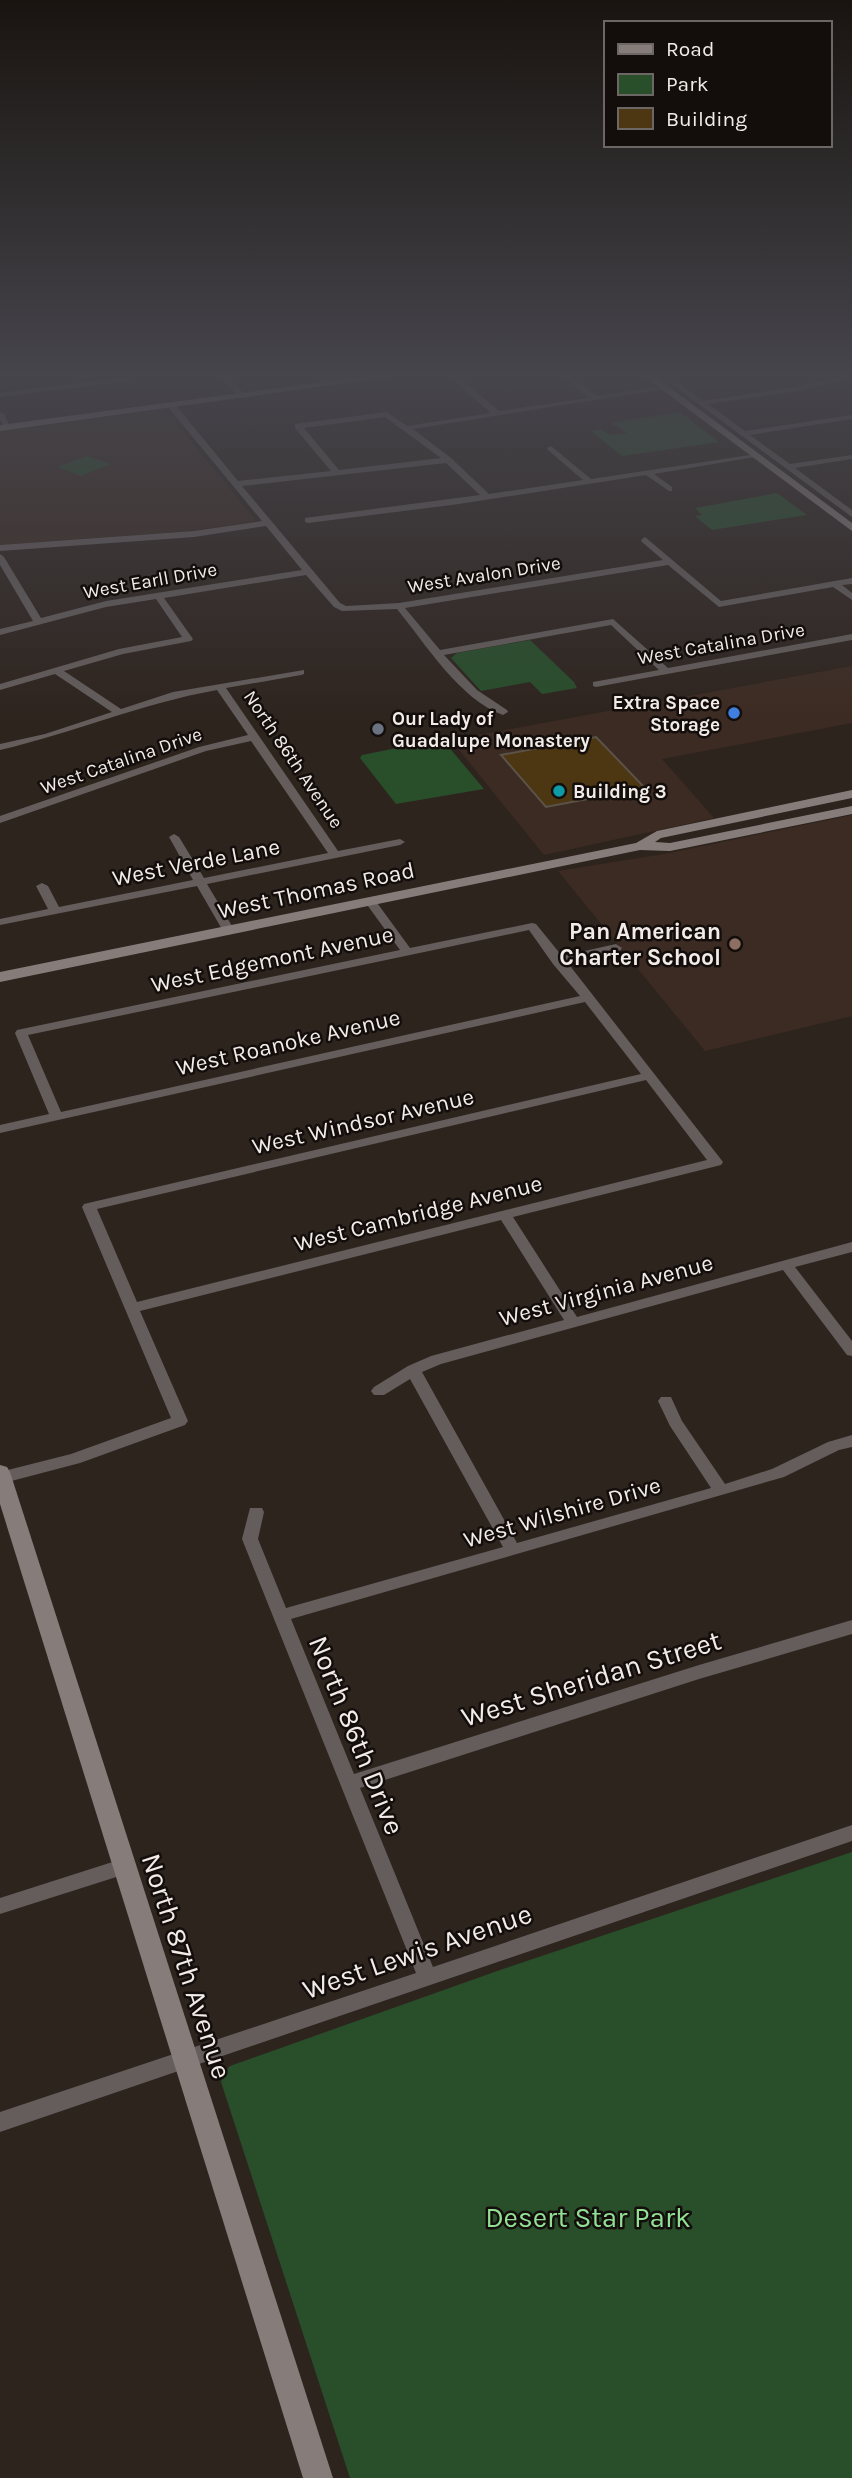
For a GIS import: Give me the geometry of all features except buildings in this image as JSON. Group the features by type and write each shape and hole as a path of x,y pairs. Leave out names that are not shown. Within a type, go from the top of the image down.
{"main road":[{"path":"801,490 852,528"},
{"name":"West Thomas Road","path":"640,846 657,835 852,794"},
{"name":"West Thomas Road","path":"0,977 640,846 670,847 852,810"},
{"name":"North 87th Avenue","path":"1,1476 318,2478"}],"street":[{"path":"241,490 309,572"},
{"path":"479,490 487,497"},
{"path":"307,520 534,490"},
{"path":"819,490 852,514"},
{"path":"834,501 852,498"},
{"path":"0,548 194,534 269,523"},
{"path":"645,540 719,604 852,581"},
{"path":"0,557 37,620"},
{"name":"West Avalon Drive","path":"309,572 337,605 345,609 399,606 669,562"},
{"name":"West Earll Drive","path":"0,632 141,594 158,595 309,572"},
{"path":"835,584 852,597"},
{"path":"0,687 122,651 187,639 158,595"},
{"path":"399,606 486,704 503,712"},
{"path":"440,653 613,622 666,671"},
{"name":"West Catalina Drive","path":"596,684 852,637"},
{"path":"56,670 119,712"},
{"path":"0,747 48,736 173,695 301,672"},
{"name":"North 86th Avenue","path":"219,686 335,855"},
{"name":"West Catalina Drive","path":"0,820 203,749 254,737"},
{"path":"174,837 229,931"},
{"name":"West Verde Lane","path":"0,922 400,842"},
{"path":"42,886 55,911"},
{"path":"371,902 407,952"},
{"name":"West Edgemont Avenue","path":"56,1116 21,1033 532,926 557,961"},
{"path":"616,948 557,961 647,1076"},
{"name":"West Roanoke Avenue","path":"0,1129 586,998"},
{"name":"West Cambridge Avenue","path":"132,1308 716,1163 647,1076"},
{"name":"West Windsor Avenue","path":"132,1308 89,1207 647,1076"},
{"path":"505,1214 573,1322"},
{"name":"West Virginia Avenue","path":"379,1391 413,1370 436,1360 852,1247"},
{"path":"786,1265 852,1351"},
{"path":"1,1476 74,1459 180,1421 132,1308"},
{"path":"413,1370 512,1548"},
{"path":"666,1401 675,1422 721,1491"},
{"name":"West Wilshire Drive","path":"281,1616 512,1548 721,1491 778,1473 852,1441"},
{"name":"North 86th Drive","path":"256,1511 250,1539 427,1976"},
{"name":"West Sheridan Street","path":"348,1784 699,1672 852,1627"},
{"name":"West Lewis Avenue","path":"0,2122 852,1833"},
{"path":"0,1906 125,1866"}],"shaded area":[{"path":"0,490 230,490 256,521 189,531 0,545"},
{"path":"852,666 852,723 662,759 714,818 544,855 451,740"},
{"name":"Pan American Charter School","path":"852,815 852,1016 705,1051 558,871 670,853"}],"green space":[{"path":"777,493 807,515 712,530 695,516 702,515 695,508"},
{"path":"530,640 577,688 542,694 530,682 481,691 451,658 457,653"},
{"path":"442,739 484,789 396,804 360,758 362,755"},
{"name":"Desert Star Park","path":"852,1852 852,2478 350,2478 221,2082 224,2072 230,2066 500,1970"}],"place":[{"name":"Extra Space Storage","path":"734,713"},
{"name":"Our Lady of Guadalupe Monastery","path":"378,729"},
{"name":"Building 3","path":"559,791"},
{"name":"Pan American Charter School","path":"735,944"}]}
